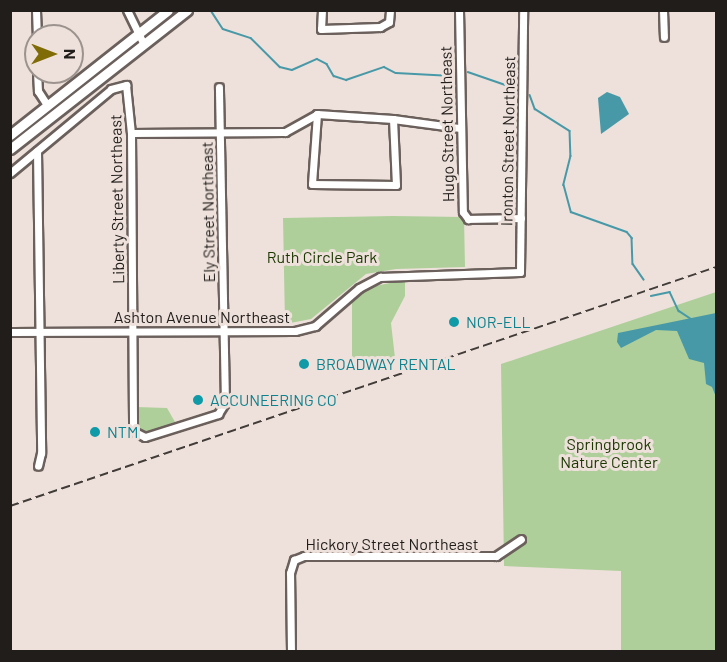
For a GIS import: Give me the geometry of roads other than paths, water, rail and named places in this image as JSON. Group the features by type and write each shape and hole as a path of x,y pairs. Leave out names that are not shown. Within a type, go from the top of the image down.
{"main road":[{"path":"10,135 168,10"},
{"path":"10,149 187,10"}],"street":[{"path":"127,10 135,34 143,43"},
{"path":"322,10 321,28 380,27 389,22 390,10"},
{"name":"Hugo Street Northeast","path":"459,10 460,128 465,217 520,218"},
{"name":"Ironton Street Northeast","path":"520,272 523,10"},
{"path":"663,10 664,37"},
{"path":"38,84 38,91 47,105"},
{"name":"Liberty Street Northeast","path":"37,151 111,89 126,85 131,133 135,435 145,437 223,409"},
{"name":"Ely Street Northeast","path":"219,87 224,330 223,409"},
{"path":"317,114 312,184 396,185 393,118"},
{"path":"131,133 220,134 294,130 317,114 393,118 460,128"},
{"path":"10,173 37,151"},
{"path":"37,151 41,453 38,466"},
{"name":"Ashton Avenue Northeast","path":"10,332 295,331 315,326 359,288 380,277 520,272"},
{"name":"Hickory Street Northeast","path":"291,651 290,573 294,560 304,556 496,556 521,539"}],"water":[{"path":"607,92 620,97 629,114 601,134 598,98"},
{"path":"716,313 716,397 712,387 706,384 704,363 689,359 677,331 656,330 621,348 617,342 618,333"}],"waterway":[{"path":"212,12 223,29 251,38 280,67 292,70 317,59 327,64 334,76 346,80 384,67 396,73 452,76"},
{"path":"468,72 517,89"},
{"path":"530,95 535,109 570,131 571,156 564,185 571,212 627,232 632,238 633,264 644,280"},
{"path":"651,296 670,292 679,311 693,320"}],"railway":[{"path":"10,506 716,267"}],"place":[{"name":"NOR-ELL","path":"454,322"},
{"name":"BROADWAY RENTAL","path":"304,364"},
{"name":"ACCUNEERING CO","path":"198,400"},
{"name":"NTM","path":"95,432"}],"park label":[{"name":"Ruth Circle Park","path":"322,257"},
{"name":"Springbrook Nature Center","path":"609,453"}]}
